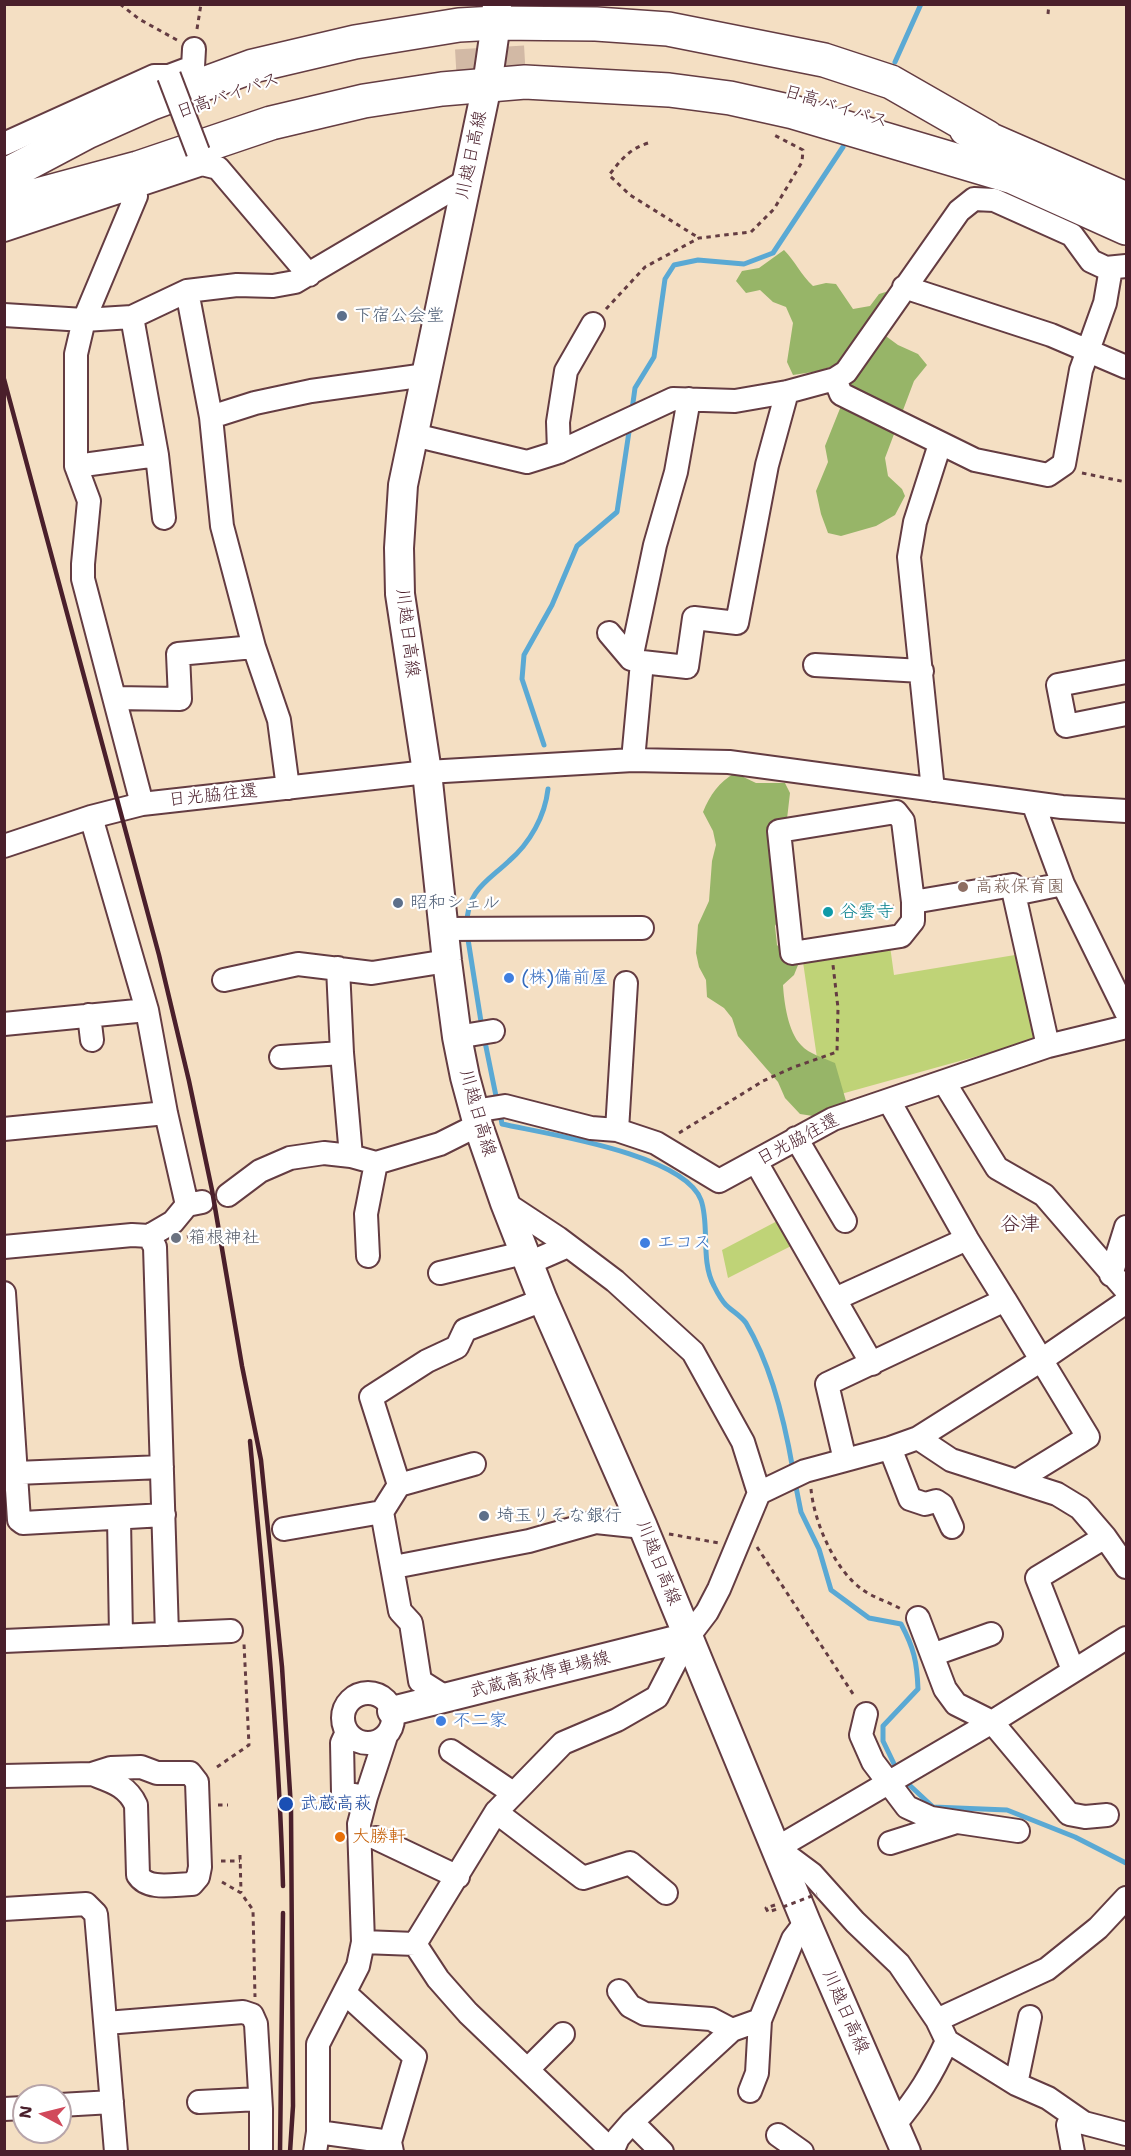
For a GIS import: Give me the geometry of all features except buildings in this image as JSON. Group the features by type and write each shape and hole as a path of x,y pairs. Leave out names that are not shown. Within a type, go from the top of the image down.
{"highway":[{"path":"4,177 87,132 152,103 253,66 355,42 459,25 496,14 598,14 803,55 864,102"},
{"name":"日高バイパス","path":"527,51 581,41 662,46 808,73 864,102 912,131 1126,228"},
{"name":"日高バイパス","path":"4,177 259,83 367,57 458,55 273,101 4,203"},
{"path":"4,203 138,168 271,123 364,101 442,89 536,82 669,90 730,98 793,112 864,102"},
{"name":"日高バイパス","path":"864,102 987,137 1126,199"}],"main road":[{"name":"川越日高線","path":"496,14 487,85 403,485 399,548 400,594 449,929 447,961 464,1036 465,1077 487,1113 505,1203 543,1300 651,1529 688,1637 777,1848 794,1914 898,2142"},
{"name":"武蔵高萩停車場線","path":"389,1723 441,1700 688,1637"}],"street":[{"path":"4,144 154,76 169,76 193,67 194,49"},
{"path":"169,76 200,158 218,168 309,275"},
{"path":"4,230 200,158"},
{"path":"4,315 84,320 132,317 187,291 237,285 273,286 295,282 466,181"},
{"path":"136,196 84,320 76,354 76,466 89,501 83,579 142,804"},
{"path":"414,435 526,462 559,452 615,425 681,399 735,401 787,392 835,379 846,372 959,211 974,199 993,200 1072,235 1091,261 1106,268 1119,267 1081,370 1064,464 1048,475 975,460 841,393 835,379"},
{"path":"904,288 1051,335 1126,367"},
{"path":"187,291 211,417 222,526 254,647 279,720 288,788"},
{"path":"132,317 157,455 164,518"},
{"path":"559,452 558,422 566,371 593,324"},
{"path":"211,417 255,403 310,392 426,375"},
{"path":"609,633 637,660 687,667 694,618 737,623 767,465 787,392"},
{"path":"633,760 637,660 655,545 676,472 681,399"},
{"path":"933,790 909,557 915,522 940,444"},
{"path":"76,466 157,455"},
{"path":"115,698 180,699 178,654 254,647"},
{"path":"815,665 922,671"},
{"path":"1126,672 1058,685 1066,726 1126,714"},
{"name":"日光脇往還","path":"4,846 91,816 142,804 427,772 633,760 729,762 1033,803 1092,810 1126,811"},
{"path":"1033,803 1064,884 1126,1012"},
{"path":"896,813 903,821 913,902 913,921 901,936 792,953 779,831 896,813"},
{"path":"4,1247 132,1235 148,1236 173,1222 194,1204 166,1113 147,1010 91,816"},
{"path":"1014,894 1064,884"},
{"path":"913,902 1013,885 1048,1046"},
{"path":"449,929 642,928"},
{"path":"224,980 298,964 372,973 447,961"},
{"path":"338,968 342,1053 351,1156"},
{"path":"617,1130 626,983"},
{"path":"4,1024 147,1010"},
{"path":"89,1015 92,1040"},
{"name":"日光脇往還","path":"487,1113 617,1130 660,1146 719,1181 833,1119 1048,1046 1126,1027"},
{"path":"464,1036 493,1031"},
{"path":"282,1057 342,1053"},
{"path":"944,1082 997,1168 1044,1195 1119,1283"},
{"path":"889,1101 967,1239 1088,1437 1018,1480"},
{"path":"4,1129 166,1113"},
{"path":"228,1195 260,1171 290,1158 324,1153 351,1156 376,1163 440,1144 487,1113"},
{"path":"796,1138 845,1221"},
{"path":"756,1162 872,1364"},
{"path":"368,1256 366,1214 376,1163"},
{"path":"415,1944 496,1812 513,1793 564,1743 617,1720 657,1697 688,1637 706,1612 759,1493 743,1442 693,1352 615,1281 505,1203"},
{"path":"1119,1283 1126,1227"},
{"path":"148,1236 155,1247 167,1634"},
{"path":"835,1299 967,1239"},
{"path":"440,1273 515,1255 526,1257 568,1246"},
{"path":"4,1293 9,1446 16,1473 19,1520 23,1523 164,1515"},
{"path":"399,1485 371,1397 427,1361 457,1347 465,1330 543,1300"},
{"path":"845,1460 828,1384 1005,1300"},
{"path":"759,1493 802,1480 845,1460 918,1438 1040,1361 1126,1302"},
{"path":"918,1438 951,1460 1057,1494 1080,1508 1106,1537 1126,1567"},
{"path":"890,1448 910,1499 925,1504 936,1501 942,1504 952,1527"},
{"path":"441,1700 439,1693 420,1681 411,1623 400,1611 394,1567 382,1512 399,1485 474,1464"},
{"path":"16,1473 162,1467"},
{"path":"284,1530 382,1512"},
{"path":"118,1518 121,1636"},
{"path":"394,1567 529,1541 596,1522 651,1529"},
{"path":"1073,1670 1037,1578 1106,1537"},
{"path":"918,1618 945,1689 956,1704 992,1722 1069,1814 1085,1817 1107,1815"},
{"path":"4,1641 231,1631"},
{"path":"932,1655 991,1634"},
{"path":"1126,1638 992,1722 777,1848 812,1874 855,1922 899,1964 937,2020 946,2041 1016,2084 1048,2098 1084,2123 1126,2134"},
{"path":"345,1993 415,2057 391,2146 316,2142 318,2044 358,1966 363,1942 359,1824 389,1723 386,1699 379,1695 363,1693 356,1696 345,1708 343,1716 347,1732 352,1737 366,1743 373,1743 389,1723"},
{"path":"866,1714 861,1735 873,1762 907,1807 931,1818 954,1823 1018,1831"},
{"path":"347,1732 342,1743 343,1793 366,1797"},
{"path":"452,1751 513,1793"},
{"path":"4,1776 92,1773 111,1768 141,1767 157,1773 190,1773 197,1782 200,1867 198,1877 192,1884 148,1885 142,1881 138,1875 136,1805 133,1798 120,1785 92,1773"},
{"path":"133,1798 157,1773"},
{"path":"496,1812 583,1878 630,1863 666,1893"},
{"path":"890,1843 954,1823"},
{"path":"376,1838 458,1877"},
{"path":"937,2020 1047,1969 1098,1928 1126,1898"},
{"path":"4,1909 86,1904 96,1914 116,2151"},
{"path":"750,2091 757,2073 760,2020 794,1939 794,1914"},
{"path":"363,1942 415,1944"},
{"path":"415,1944 438,1979 468,2013 612,2151 618,2138 632,2122 732,2030 760,2020"},
{"path":"619,1991 630,2006 645,2014 711,2019 732,2030"},
{"path":"106,2024 243,2012 252,2014 256,2024 261,2151"},
{"path":"1016,2084 1030,2017"},
{"path":"528,2069 564,2034"},
{"path":"898,2142 946,2041"},
{"path":"199,2102 260,2099"},
{"path":"72,2104 112,2102"},
{"path":"1072,2116 1068,2125 1072,2151"},
{"path":"632,2122 662,2151"},
{"path":"778,2135 802,2151"}],"path":[{"path":"120,4 140,19 194,49 201,4"},
{"path":"1048,14 1049,4"},
{"path":"593,324 645,267 699,238 751,232 774,209 802,162 802,150 767,130"},
{"path":"648,143 638,146 623,156 609,175 630,195 699,238"},
{"path":"1064,464 1078,472 1126,482"},
{"path":"858,912 913,902"},
{"path":"660,1146 715,1109 763,1081 837,1052 838,1008 831,948"},
{"path":"802,1480 831,1551 848,1575 863,1590 918,1618"},
{"path":"651,1529 741,1537 806,1619 866,1714"},
{"path":"217,1767 249,1745 243,1631 231,1631"},
{"path":"219,1805 228,1805"},
{"path":"240,1855 242,1893"},
{"path":"221,1861 241,1861"},
{"path":"222,1882 242,1893 253,1910 256,2003 252,2014"},
{"path":"777,1904 766,1908 768,1912 794,1914 817,1894"}],"green space":[{"path":"784,250 813,286 826,283 836,284 853,309 870,306 879,294 889,291 883,334 898,345 918,354 927,365 914,381 885,458 888,476 902,489 905,496 895,515 876,526 841,536 828,533 816,491 828,462 825,446 847,385 838,364 819,371 793,375 787,362 793,323 786,307 773,302 760,290 746,293 736,281 742,271 759,268"},
{"path":"735,773 756,783 785,783 790,793 787,819 792,841 781,915 775,926 777,945 798,965 794,975 783,985 786,1008 793,1033 801,1045 812,1053 835,1063 846,1101 833,1110 813,1116 800,1114 785,1098 778,1082 738,1036 732,1018 724,1008 707,997 706,980 699,967 696,953 698,925 709,901 712,861 716,845 713,831 703,812 724,780"},
{"path":"890,946 894,975 1021,954 1039,1039 823,1099 803,962"},
{"path":"783,1218 797,1243 728,1278 722,1250"}],"waterway":[{"path":"895,62 921,4"},
{"path":"632,410 635,388 654,357 665,279 674,265 698,260 744,264 773,253 843,147"},
{"path":"544,745 522,679 524,655 552,605 577,546 617,512 630,425"},
{"path":"467,924 471,903 480,887 517,854 530,837 544,809 548,789"},
{"path":"467,933 482,1028"},
{"path":"484,1037 497,1101"},
{"path":"500,1113 502,1124 612,1148 669,1170 689,1184 701,1200 704,1210 706,1254 710,1276 722,1301 746,1323 763,1357 781,1414 793,1470"},
{"path":"795,1482 801,1512 819,1549 831,1590 869,1618 901,1624 912,1648 918,1689 883,1726 883,1741 897,1770"},
{"path":"904,1780 933,1807 1007,1810 1075,1837 1126,1863"}],"tunnel":[{"path":"456,66 525,62"}],"railway":[{"path":"4,379 159,955 189,1081 212,1190 242,1366 261,1460 282,1667 291,1808 293,2106 290,2152"},
{"path":"250,1441 266,1608 283,1886"},
{"path":"280,2152 283,1913"}],"place":[{"name":"下宿公会堂","path":"342,316"},
{"name":"高萩保育園","path":"963,887"},
{"name":"昭和シェル","path":"398,903"},
{"name":"谷雲寺","path":"828,912"},
{"name":"(株)備前屋","path":"509,978"},
{"name":"箱根神社","path":"176,1238"},
{"name":"エコス","path":"645,1243"},
{"name":"埼玉りそな銀行","path":"484,1516"},
{"name":"不二家","path":"441,1721"},
{"name":"武蔵高萩","path":"286,1804"},
{"name":"大勝軒","path":"340,1837"}],"district":[{"name":"谷津","path":"1020,1225"}]}
